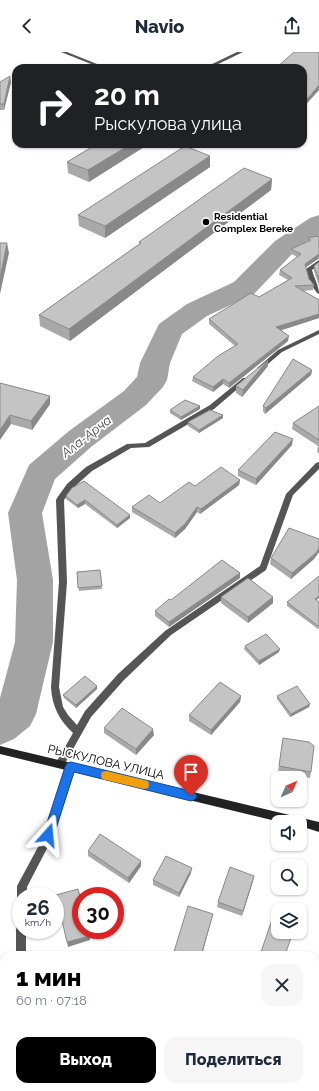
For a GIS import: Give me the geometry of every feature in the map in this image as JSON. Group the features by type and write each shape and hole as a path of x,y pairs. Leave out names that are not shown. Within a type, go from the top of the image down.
{"main road":[{"name":"РЫСКУЛОВА УЛИЦА","path":"0,750 271,815"},
{"name":"РЫСКУЛОВА УЛИЦА","path":"307,824 319,827"}],"street":[{"path":"63,52 94,64"},
{"path":"215,64 241,52"},
{"path":"319,262 309,269 312,283 319,292"},
{"path":"78,732 63,718 56,700 54,687 63,582 60,500 70,486 89,468 130,446 146,445 212,407 280,351 319,332"},
{"path":"60,764 88,714 121,676 168,632 263,568 290,494 319,465"},
{"path":"22,887 48,835 71,767"},
{"path":"21,939 21,951"}],"building":[{"path":"294,52 319,52 319,85 307,99 307,64 280,64"},
{"path":"10,76 4,104 0,104 0,82"},
{"path":"90,148 124,148 88,170 67,162"},
{"path":"182,148 190,148 210,156 105,226 78,215"},
{"path":"244,168 272,179 69,329 39,315 141,243 139,242"},
{"path":"319,236 319,254 305,264 309,279 314,285 295,286 319,300 319,314 276,327 289,336 229,383 223,379 213,387 193,377 218,356 238,344 209,319 251,293 259,297 292,278 280,270 301,254 291,249 311,240 307,238"},
{"path":"0,243 7,243 0,278"},
{"path":"319,262 319,280 314,266"},
{"path":"293,359 312,370 266,408 263,406"},
{"path":"268,360 243,390 236,386"},
{"path":"0,383 50,396 31,421 10,415 0,430"},
{"path":"185,400 200,406 181,417 170,410"},
{"path":"319,406 319,440 293,423"},
{"path":"210,410 223,415 199,430 188,422"},
{"path":"275,432 293,439 256,479 238,470"},
{"path":"221,467 240,480 201,509 197,507 185,524 175,533 132,507 149,495 160,503 189,482 195,486"},
{"path":"84,481 130,515 117,525 85,500 77,505 66,496 72,488"},
{"path":"289,528 319,539 319,548 316,553 292,573 271,558"},
{"path":"222,560 240,573 169,622 155,611 169,599 171,600"},
{"path":"100,570 102,586 78,588 77,572"},
{"path":"319,576 319,596 315,599 319,602 318,626 287,602"},
{"path":"248,578 273,597 248,617 221,597"},
{"path":"266,634 280,649 259,661 245,646"},
{"path":"85,676 97,686 76,705 63,695"},
{"path":"220,682 241,696 211,730 189,715"},
{"path":"297,686 310,704 291,714 277,696"},
{"path":"122,708 153,729 136,749 104,728"},
{"path":"283,738 309,742 314,746 311,772 279,766"},
{"path":"100,834 141,861 128,878 88,851"},
{"path":"166,856 192,868 179,893 153,880"},
{"path":"230,867 254,876 243,911 218,902"},
{"path":"72,891 72,939 78,939 67,942 64,929 64,893"},
{"path":"188,906 213,914 202,951 174,951"},
{"path":"271,923 271,939 291,939 286,951 261,951"}],"waterway":[{"name":"Ала-Арча","path":"0,727 16,714 34,642 35,580 25,513 41,473 80,439 135,398 152,380 155,363 169,330 197,310 244,288 284,247 319,223"}],"slow traffic":[{"path":"106,775 144,785"}],"place":[{"name":"Residential Complex Bereke","path":"206,222"}],"route":[{"path":"48,835 71,767 191,796"}]}
